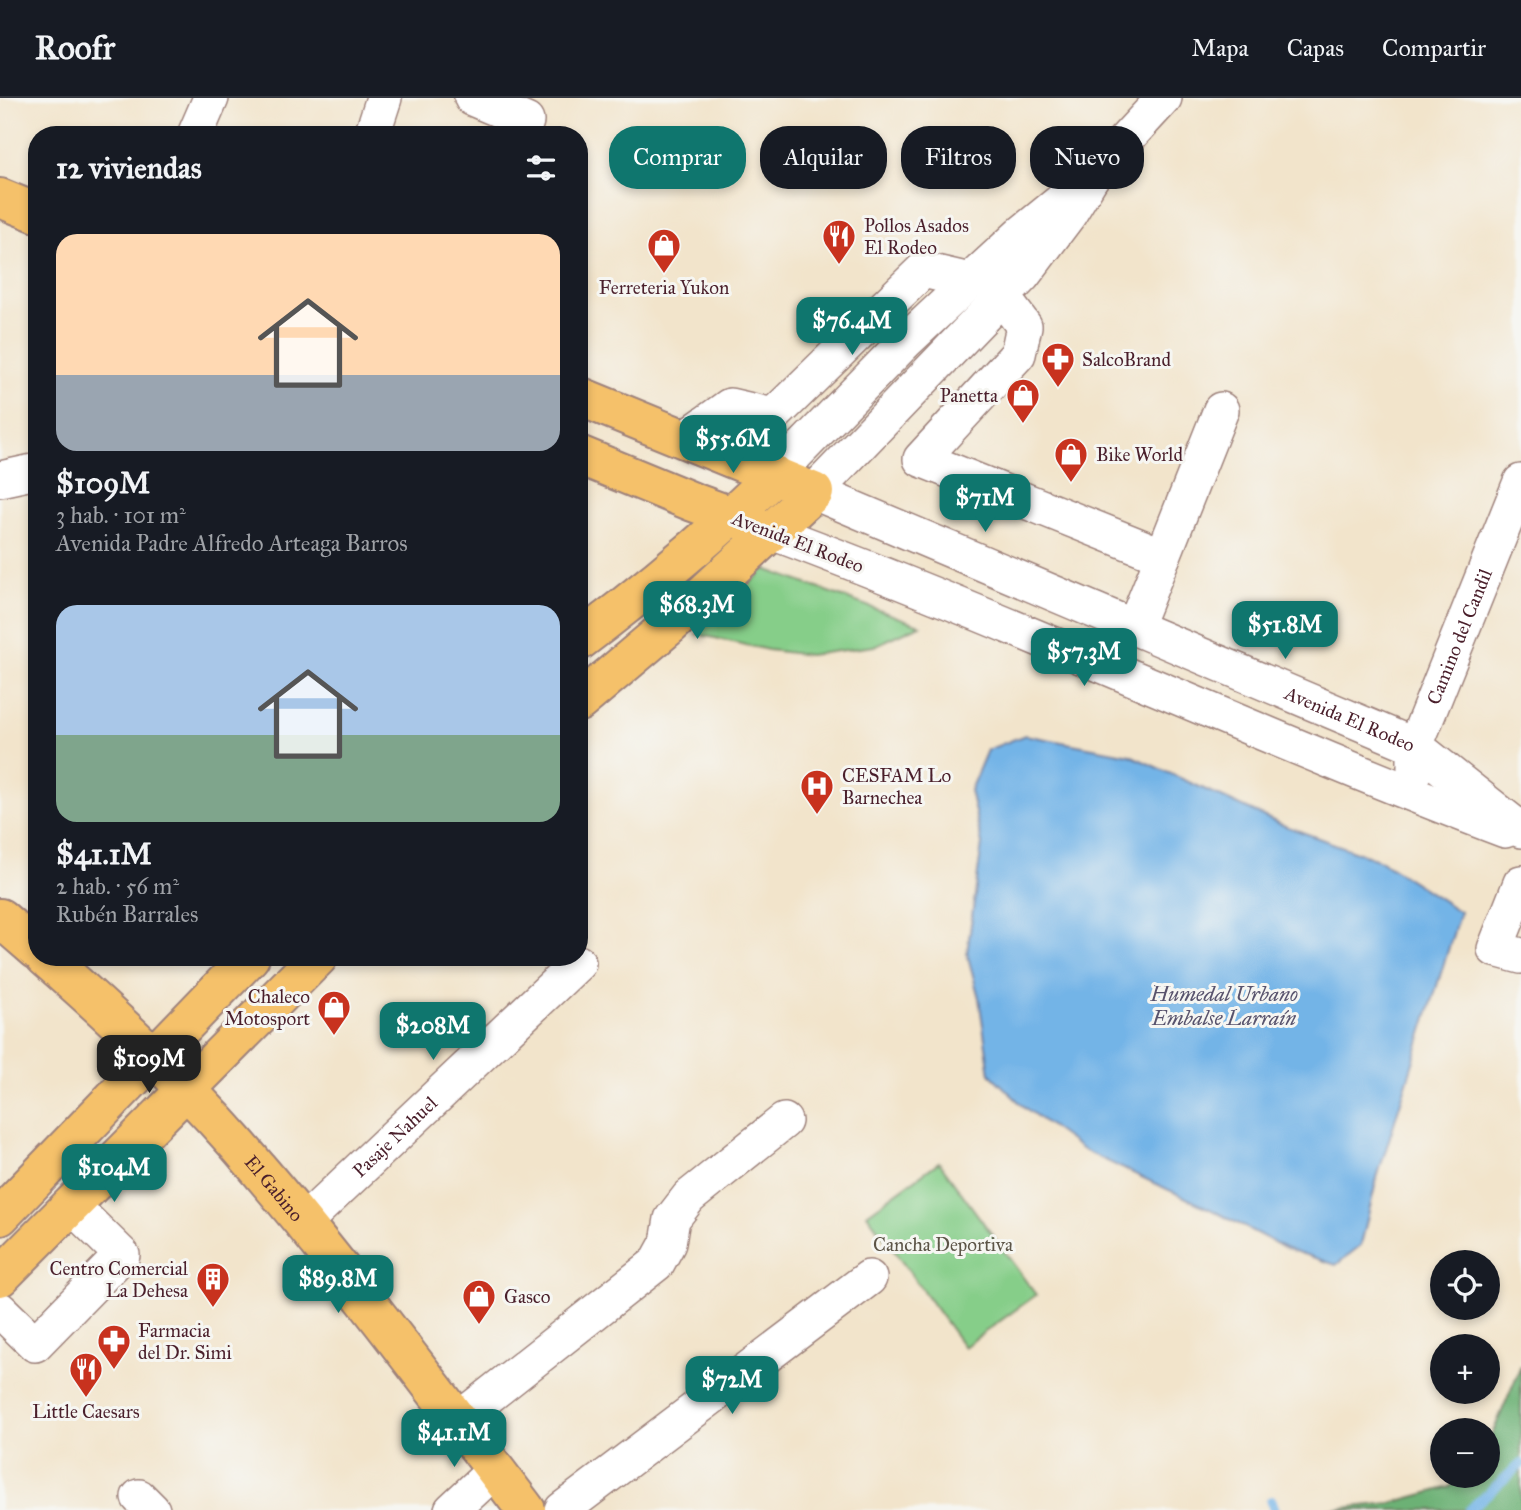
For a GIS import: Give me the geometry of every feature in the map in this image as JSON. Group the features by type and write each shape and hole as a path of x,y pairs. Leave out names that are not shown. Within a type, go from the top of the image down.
{"main road":[{"path":"0,198 28,209"},
{"name":"Avenida El Rodeo","path":"588,400 814,492"},
{"name":"Avenida El Rodeo","path":"588,459 772,531"},
{"path":"588,634 657,581 732,517 775,475"},
{"path":"588,694 669,626 814,492"},
{"path":"0,918 28,942"},
{"name":"El Gabino","path":"56,966 186,1089 235,1142 303,1223 526,1510"},
{"path":"0,1216 241,966"},
{"path":"0,1277 309,966"}],"street":[{"path":"199,126 211,98"},
{"path":"375,126 384,98"},
{"path":"472,98 527,118"},
{"path":"1138,126 1164,98"},
{"path":"775,475 970,281 1022,233 1076,189"},
{"path":"814,492 1003,298 1049,242 1084,189"},
{"path":"684,439 730,406 773,416 923,270 970,281"},
{"path":"1003,298 1024,326 1018,354 921,458 1163,556"},
{"path":"834,358 864,385"},
{"path":"1134,628 1221,410"},
{"path":"0,479 28,473"},
{"name":"Camino del Candil","path":"1414,796 1415,746 1509,548 1521,482"},
{"name":"Avenida El Rodeo","path":"814,492 1415,746 1521,830"},
{"name":"Avenida El Rodeo","path":"772,531 1414,796 1521,837"},
{"path":"1521,883 1495,948 1521,956"},
{"name":"Pasaje Nahuel","path":"303,1223 574,966"},
{"path":"458,1420 657,1263 668,1243 672,1219 689,1197 784,1121"},
{"path":"0,1310 35,1344 122,1255 71,1205"},
{"path":"562,1510 869,1278"},
{"path":"452,1510 495,1470"}],"green space":[{"path":"765,569 920,625 874,646 809,655 768,650 697,634"},
{"name":"Cancha Deportiva","path":"939,1162 1036,1295 964,1347 867,1214"},
{"path":"1521,1366 1521,1510 1322,1510 1391,1503 1446,1488 1500,1488 1499,1418"}],"water":[{"name":"Humedal Urbano Embalse Larraín","path":"1025,735 1130,755 1280,824 1381,861 1460,912 1377,1178 1361,1245 1336,1265 1285,1248 1212,1210 1083,1150 1024,1107 990,1074 979,998 967,953 982,844 970,790 987,750"}],"waterway":[{"path":"1469,1510 1521,1464"},
{"path":"1271,1501 1274,1510"}],"place":[{"name":"Pollos Asados El Rodeo","path":"839,266"},
{"name":"Ferreteria Yukon","path":"664,275"},
{"name":"SalcoBrand","path":"1058,389"},
{"name":"Panetta","path":"1023,425"},
{"name":"Bike World","path":"1071,484"},
{"name":"CESFAM Lo Barnechea","path":"817,816"},
{"name":"Chaleco Motosport","path":"334,1037"},
{"name":"Centro Comercial La Dehesa","path":"213,1309"},
{"name":"Gasco","path":"479,1326"},
{"name":"Farmacia del Dr. Simi","path":"114,1371"},
{"name":"Little Caesars","path":"86,1399"}]}
